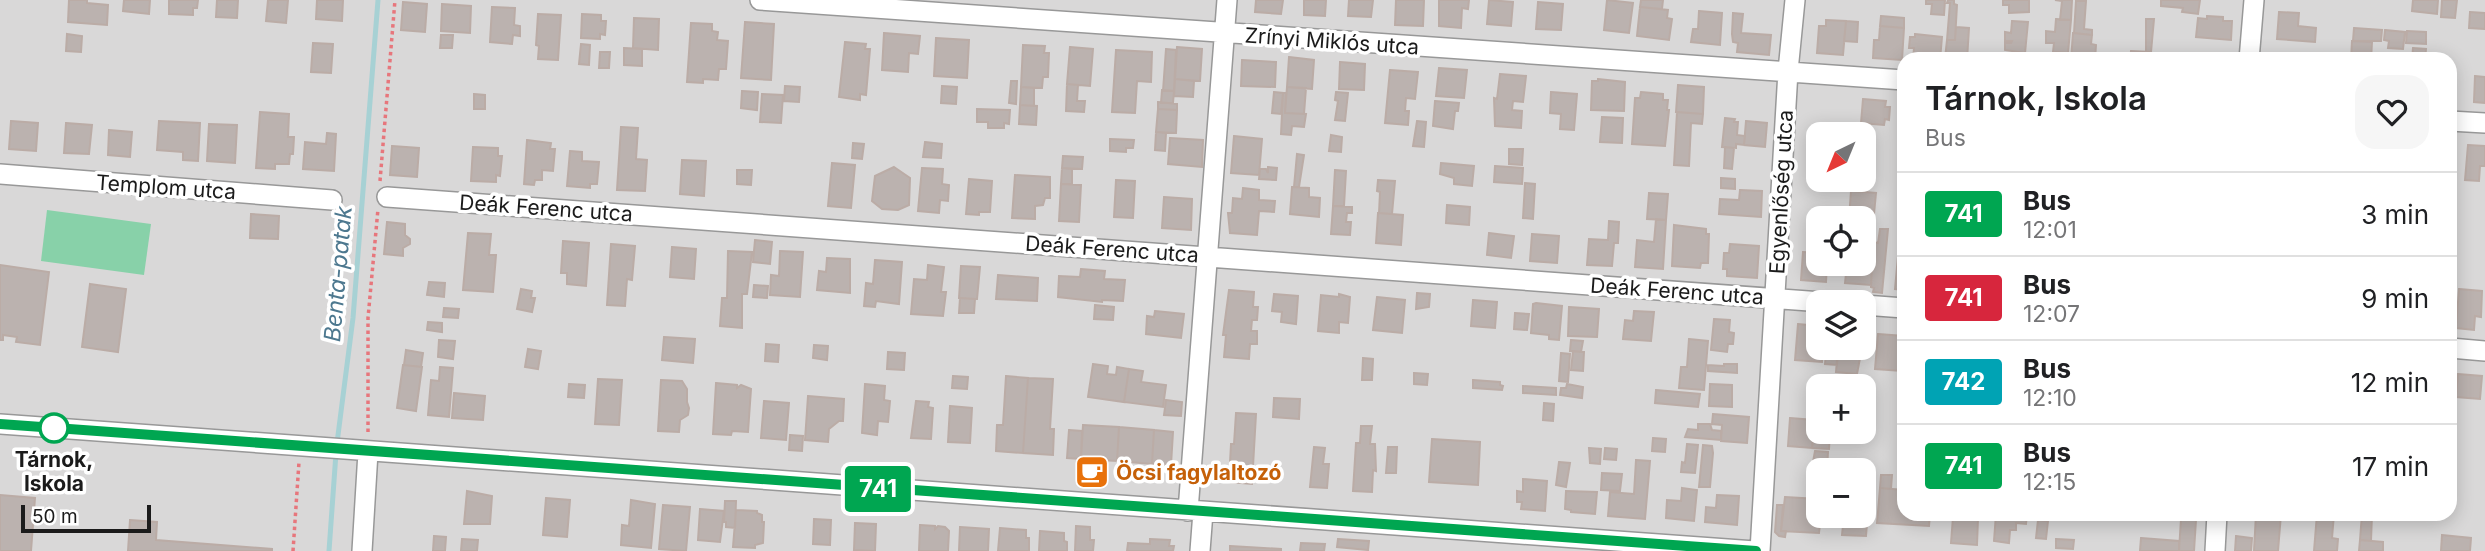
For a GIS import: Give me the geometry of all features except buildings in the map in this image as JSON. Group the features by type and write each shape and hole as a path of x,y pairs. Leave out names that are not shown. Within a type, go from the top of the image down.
{"street":[{"name":"Zrínyi Miklós utca","path":"760,0 1897,79"},
{"path":"1200,551 1195,512 1208,256 1227,0"},
{"name":"Egyenlőség utca","path":"1757,551 1795,0"},
{"path":"2250,52 2254,0"},
{"path":"2457,121 2485,123"},
{"name":"Templom utca","path":"0,174 332,200"},
{"name":"Deák Ferenc utca","path":"382,193 1806,301"},
{"path":"1876,306 1897,307"},
{"path":"2457,349 2485,351"},
{"path":"0,424 1757,551"},
{"path":"362,551 368,452"},
{"path":"2215,551 2217,521"}],"path":[{"path":"368,452 368,318 382,193 395,0"},
{"path":"293,551 298,466 305,447"}],"shaded area":[{"path":"0,0 2485,0 2485,551 0,551"}],"green space":[{"path":"47,210 151,224 144,275 41,261"}],"waterway":[{"name":"Benta-patak","path":"337,443 353,318 378,0"},
{"name":"Benta-patak","path":"329,551 336,453"}],"bus line":[{"name":"741","path":"0,424 1756,551"}],"place":[{"name":"Tárnok, Iskola","path":"54,428"},
{"name":"Öcsi fagylaltozó","path":"1092,472"}]}
